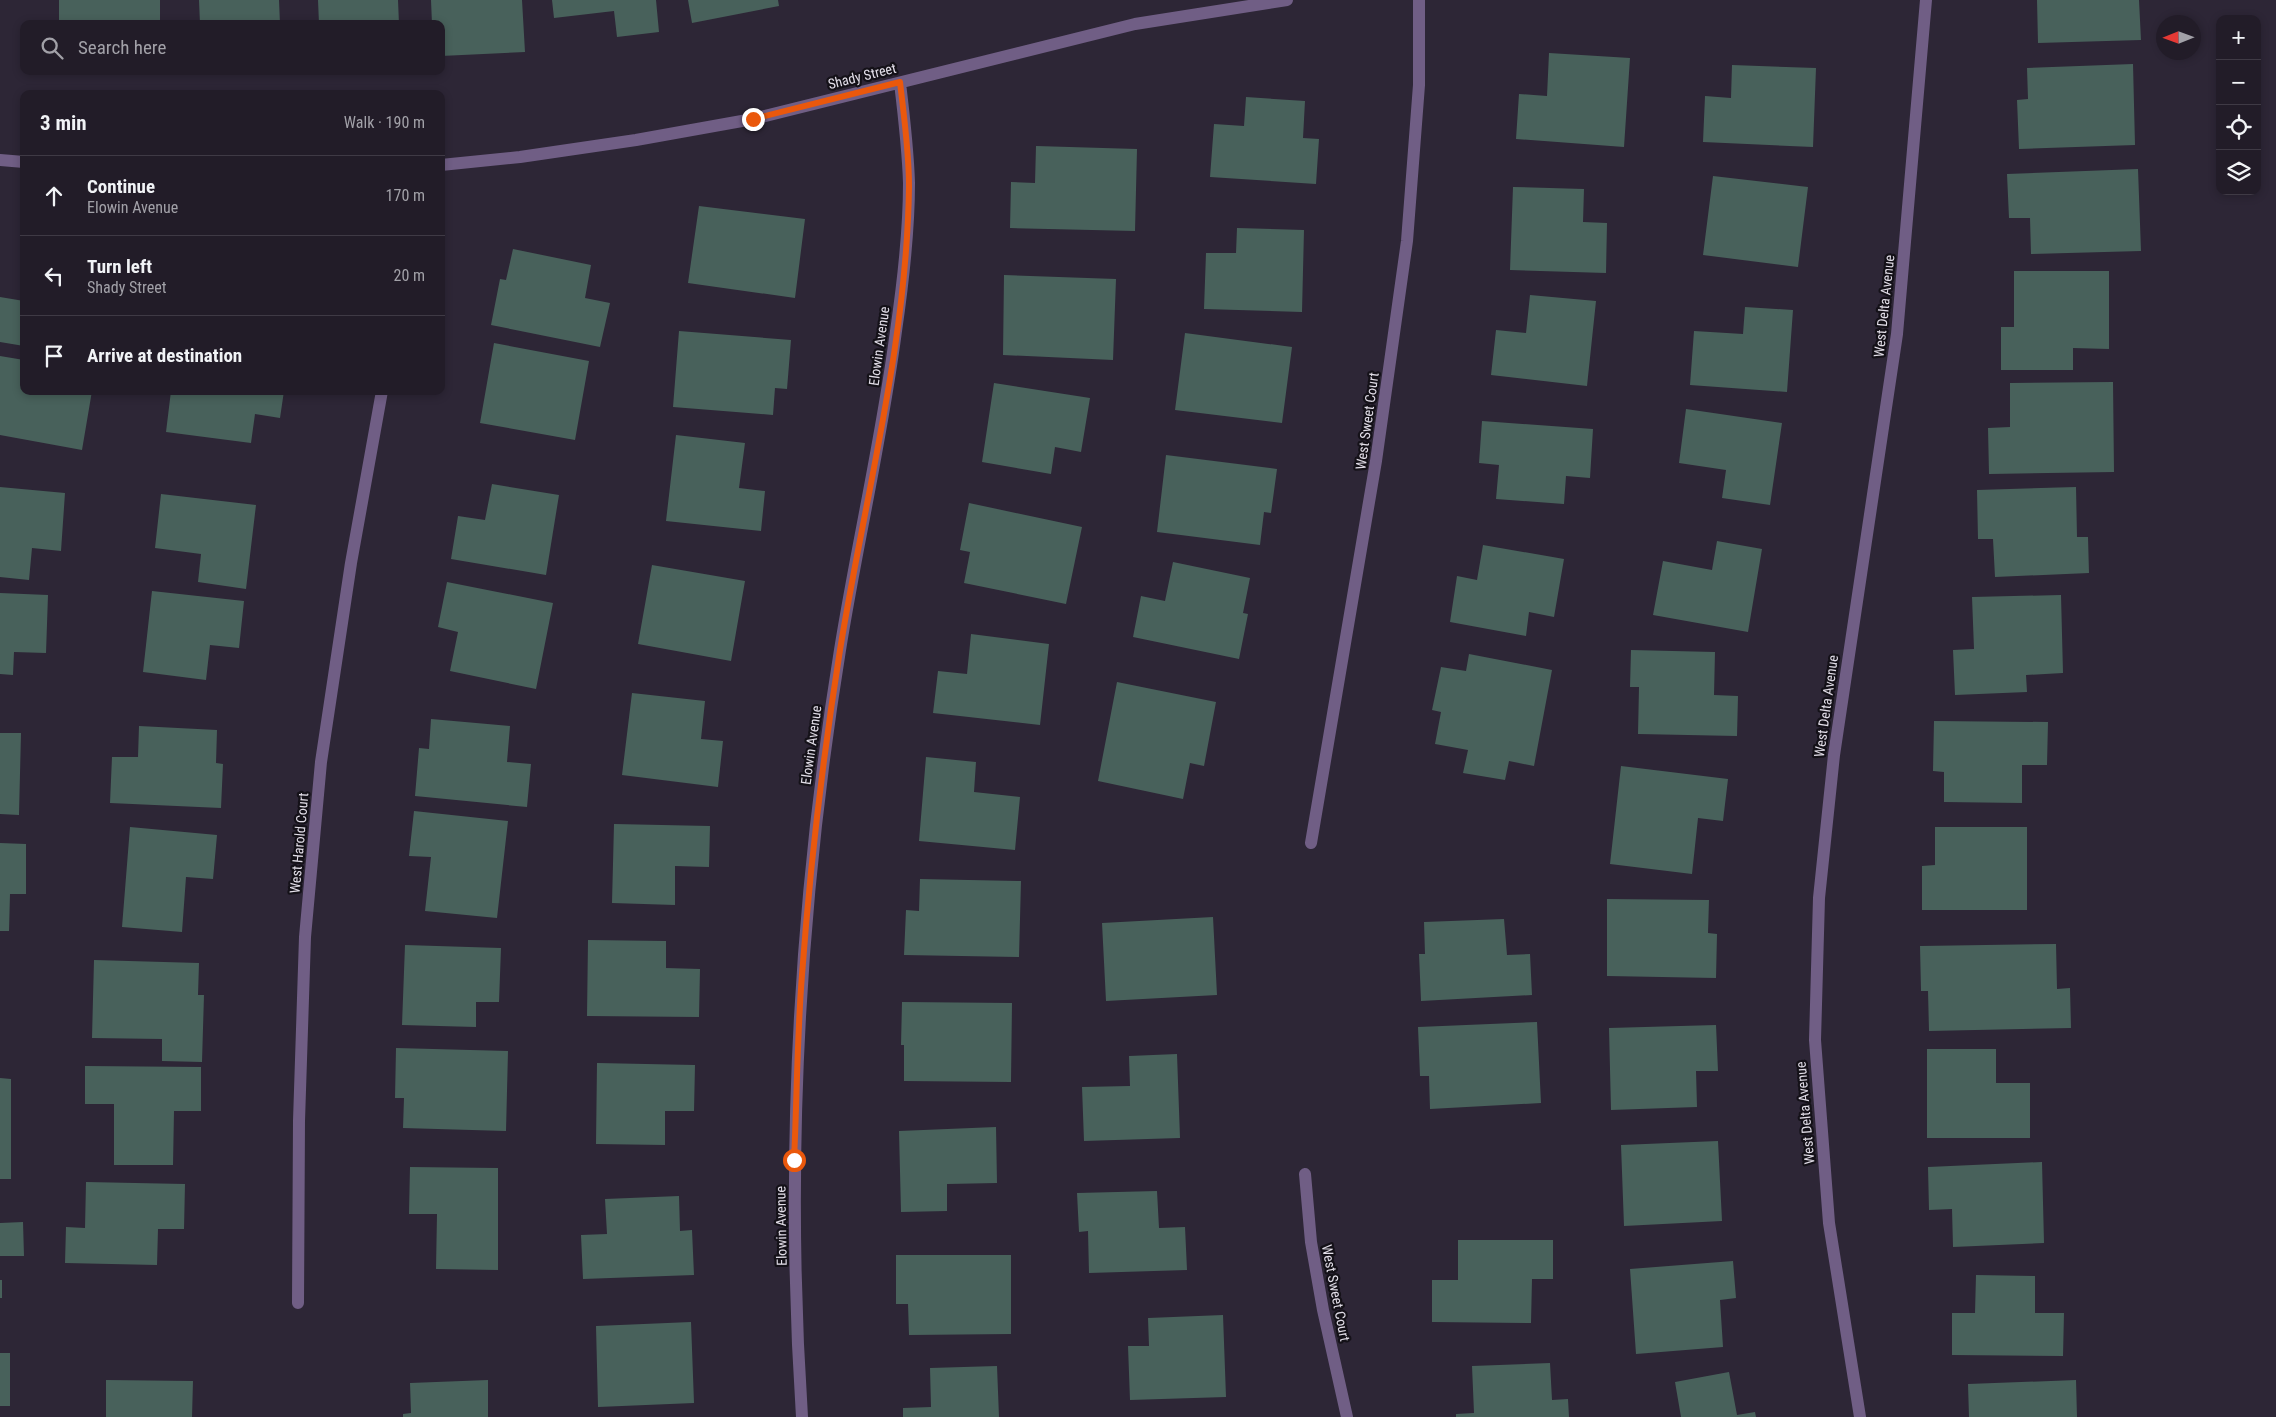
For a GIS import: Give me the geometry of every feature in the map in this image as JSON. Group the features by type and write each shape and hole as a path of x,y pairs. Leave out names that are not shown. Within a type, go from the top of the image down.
{"street":[{"name":"Shady Street","path":"445,165 520,157 636,140 753,119 1136,24 1287,0"},
{"name":"West Sweet Court","path":"1311,843 1376,461 1407,241 1419,85 1419,0"},
{"name":"West Delta Avenue","path":"1860,1417 1828,1204 1815,1040 1819,898 1834,755 1897,334 1926,0"},
{"name":"Elowin Avenue","path":"802,1417 798,1364 794,1160 802,976 820,786 840,648 887,400 903,279 909,185 906,126 900,82"},
{"path":"0,160 20,162"},
{"name":"West Harold Court","path":"298,1303 299,1121 306,937 318,801 350,563 381,395"},
{"name":"West Sweet Court","path":"1305,1174 1311,1242 1323,1310 1347,1417"}],"building":[{"path":"59,0 160,0 160,20 59,20"},
{"path":"199,0 279,0 280,20 200,20"},
{"path":"318,0 398,0 399,20 319,20"},
{"path":"431,0 522,0 525,52 445,56 445,20 432,20"},
{"path":"552,0 656,0 659,32 617,37 614,11 554,18"},
{"path":"688,0 778,0 779,6 692,23"},
{"path":"2037,0 2139,0 2141,40 2038,43"},
{"path":"1549,53 1630,58 1624,147 1516,139 1519,94 1547,96"},
{"path":"2133,64 2135,145 2019,149 2017,100 2028,99 2027,68"},
{"path":"1732,65 1816,68 1813,147 1703,142 1705,96 1731,98"},
{"path":"1246,97 1305,101 1303,138 1319,139 1316,184 1210,177 1214,124 1244,126"},
{"path":"1036,146 1137,149 1135,231 1010,228 1011,182 1035,183"},
{"path":"2138,169 2141,251 2031,254 2030,218 2009,218 2007,174"},
{"path":"1713,176 1808,187 1798,267 1703,255"},
{"path":"1513,187 1584,189 1583,222 1607,223 1606,273 1510,270"},
{"path":"699,206 805,219 795,298 688,283"},
{"path":"1237,228 1304,230 1302,312 1204,309 1206,253 1236,253"},
{"path":"513,249 591,265 585,298 610,303 600,347 491,325 500,279 506,280"},
{"path":"2014,271 2109,271 2109,349 2073,348 2073,370 2001,370 2001,327 2014,327"},
{"path":"1004,275 1116,279 1113,360 1003,355"},
{"path":"1530,295 1596,301 1587,386 1491,375 1496,330 1526,333"},
{"path":"0,297 20,300 20,345 0,342"},
{"path":"1745,307 1793,310 1787,392 1690,385 1694,331 1743,334"},
{"path":"679,331 791,340 787,389 775,388 773,415 673,407"},
{"path":"1185,333 1292,347 1282,423 1175,410"},
{"path":"494,343 589,361 575,440 480,423"},
{"path":"0,356 20,359 20,395 91,395 82,450 0,435"},
{"path":"2113,382 2114,472 1989,474 1988,428 2010,427 2010,383"},
{"path":"994,383 1090,398 1081,452 1055,447 1051,474 982,462"},
{"path":"171,395 283,395 280,418 255,414 251,443 166,432"},
{"path":"1686,409 1782,423 1770,505 1722,498 1726,470 1679,463"},
{"path":"1482,421 1593,429 1590,478 1566,476 1564,504 1496,499 1499,465 1479,463"},
{"path":"676,435 745,443 739,488 765,491 761,531 666,521"},
{"path":"1166,455 1277,469 1271,513 1264,512 1260,545 1157,532"},
{"path":"492,484 559,495 546,575 451,559 458,516 485,520"},
{"path":"0,487 65,493 61,551 32,548 29,580 0,577"},
{"path":"2076,487 2077,537 2088,537 2089,573 1995,577 1993,539 1978,539 1977,490"},
{"path":"161,494 256,505 246,589 198,582 201,554 155,548"},
{"path":"969,503 1082,527 1066,604 964,583 970,552 960,550"},
{"path":"1717,541 1762,549 1748,632 1653,615 1663,561 1712,570"},
{"path":"1483,545 1564,559 1554,617 1529,612 1526,636 1450,622 1457,576 1477,580"},
{"path":"1173,562 1250,578 1243,613 1248,614 1239,659 1133,637 1141,596 1165,601"},
{"path":"652,565 745,581 731,661 638,644"},
{"path":"447,582 553,603 536,689 450,671 458,632 438,627"},
{"path":"152,591 244,601 239,648 210,645 206,680 143,672"},
{"path":"0,593 48,595 46,653 14,652 13,675 0,674"},
{"path":"2061,595 2063,673 2026,675 2027,692 1955,695 1953,650 1974,649 1972,597"},
{"path":"971,634 1049,644 1040,725 933,713 938,671 967,674"},
{"path":"1631,650 1715,652 1714,695 1738,696 1737,736 1638,734 1639,687 1630,687"},
{"path":"1469,654 1552,670 1534,766 1509,761 1505,780 1463,773 1468,750 1435,744 1441,712 1432,710 1441,667 1466,671"},
{"path":"1117,682 1216,702 1204,766 1190,763 1183,799 1098,781"},
{"path":"632,693 705,701 701,739 723,741 718,787 622,775"},
{"path":"431,719 510,726 507,762 531,764 527,807 415,796 419,748 429,749"},
{"path":"1934,721 2048,722 2047,765 2022,765 2022,803 1944,802 1944,772 1933,771"},
{"path":"139,726 217,730 216,763 223,764 221,808 110,803 112,757 138,757"},
{"path":"0,733 21,733 19,815 0,814"},
{"path":"926,757 976,762 974,792 1020,797 1015,850 919,841"},
{"path":"1621,766 1728,779 1723,821 1698,818 1692,874 1610,864"},
{"path":"414,811 508,821 497,918 425,911 431,857 409,856"},
{"path":"614,824 710,826 709,867 675,866 675,905 612,903"},
{"path":"130,827 217,835 213,879 186,877 182,932 122,927"},
{"path":"1935,827 2027,827 2027,910 1922,910 1922,866 1935,865"},
{"path":"0,843 26,844 26,894 10,894 9,931 0,931"},
{"path":"920,879 1021,881 1019,957 904,955 906,910 919,911"},
{"path":"1607,899 1709,900 1708,933 1717,934 1716,978 1607,976"},
{"path":"1213,917 1217,995 1106,1001 1102,923"},
{"path":"1504,919 1507,955 1530,954 1532,995 1421,1001 1419,954 1425,954 1424,922"},
{"path":"588,940 666,941 666,968 700,969 699,1017 587,1016"},
{"path":"2056,944 2057,989 2070,988 2071,1028 1929,1031 1928,991 1921,991 1920,946"},
{"path":"405,945 501,948 499,1002 476,1002 476,1027 402,1025"},
{"path":"94,960 199,963 198,995 204,995 202,1062 162,1061 162,1039 92,1038"},
{"path":"902,1002 1012,1003 1011,1082 904,1081 904,1045 901,1045"},
{"path":"1537,1022 1541,1103 1430,1109 1429,1076 1420,1076 1418,1027"},
{"path":"1716,1025 1718,1071 1696,1071 1697,1107 1611,1110 1609,1028"},
{"path":"396,1048 508,1051 506,1131 403,1128 404,1098 395,1098"},
{"path":"1927,1049 1996,1049 1996,1083 2030,1083 2030,1138 1927,1138"},
{"path":"1177,1054 1180,1138 1084,1141 1082,1087 1130,1086 1129,1056"},
{"path":"597,1063 695,1065 694,1111 665,1111 665,1145 596,1144"},
{"path":"85,1066 201,1067 201,1111 174,1111 173,1165 114,1165 114,1104 85,1104"},
{"path":"0,1078 11,1079 11,1179 0,1179"},
{"path":"996,1127 997,1183 947,1184 947,1211 901,1212 899,1131"},
{"path":"1718,1141 1722,1221 1624,1226 1621,1145"},
{"path":"2042,1162 2044,1243 1953,1247 1952,1209 1929,1210 1928,1167"},
{"path":"410,1167 498,1168 498,1270 436,1269 437,1214 409,1214"},
{"path":"86,1182 185,1184 184,1229 158,1229 157,1265 65,1263 66,1227 85,1228"},
{"path":"1157,1191 1159,1228 1185,1227 1187,1270 1089,1273 1088,1231 1079,1232 1077,1193"},
{"path":"679,1196 680,1231 692,1230 694,1275 583,1279 581,1235 607,1234 605,1199"},
{"path":"23,1222 24,1256 0,1256 0,1223"},
{"path":"1458,1240 1553,1240 1553,1279 1532,1279 1531,1323 1432,1322 1432,1280 1458,1280"},
{"path":"896,1255 1011,1255 1011,1334 909,1335 908,1304 896,1304"},
{"path":"1733,1261 1736,1298 1720,1300 1723,1347 1636,1354 1630,1269"},
{"path":"1976,1275 2035,1276 2035,1313 2064,1313 2063,1356 1952,1355 1952,1313 1975,1313"},
{"path":"0,1280 2,1280 2,1298 0,1298"},
{"path":"1223,1315 1226,1397 1130,1400 1128,1346 1149,1346 1148,1318"},
{"path":"691,1322 694,1403 598,1407 596,1326"},
{"path":"0,1353 10,1353 10,1406 0,1406"},
{"path":"1550,1363 1552,1400 1568,1399 1569,1417 1456,1417 1456,1414 1474,1413 1472,1366"},
{"path":"997,1366 999,1417 903,1417 903,1408 931,1407 930,1368"},
{"path":"1729,1372 1737,1415 1755,1412 1756,1417 1681,1417 1675,1382"},
{"path":"106,1380 193,1381 192,1417 106,1417"},
{"path":"488,1380 488,1417 403,1417 403,1414 411,1413 410,1383"},
{"path":"2076,1380 2077,1417 1969,1417 1968,1384"}],"route":[{"path":"753,119 900,82 906,126 909,185 903,279 887,400 840,648 820,786 802,976 794,1160"}]}
